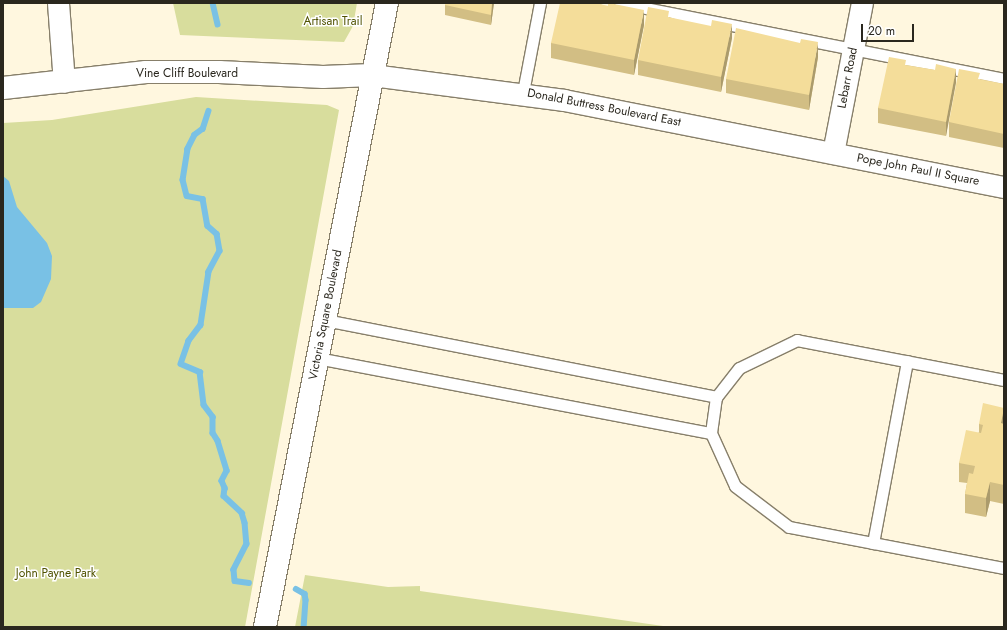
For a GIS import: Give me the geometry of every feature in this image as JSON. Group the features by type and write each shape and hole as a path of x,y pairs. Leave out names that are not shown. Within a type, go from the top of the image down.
{"street":[{"path":"58,3 64,82"},
{"name":"Victoria Square Boulevard","path":"265,627 387,3"},
{"name":"Lebarr Road","path":"833,153 862,3"},
{"name":"Vine Cliff Boulevard","path":"3,88 146,72 219,72 323,77 372,75"},
{"name":"Donald Buttress Boulevard East","path":"372,75 523,92 833,153"},
{"name":"Pope John Paul II Square","path":"833,153 1004,187"}],"lane":[{"path":"523,92 540,3"},
{"path":"620,3 1004,79"},
{"path":"325,320 716,397"},
{"path":"1004,380 797,340 739,368 716,397 711,433 735,486 789,527 1004,568"},
{"path":"317,358 711,433"},
{"path":"873,543 907,361"}],"green space":[{"name":"Artisan Trail","path":"173,3 357,3 353,26 344,42 180,35"},
{"name":"John Payne Park","path":"196,97 327,105 339,110 245,627 3,627 3,123 52,120"},
{"path":"305,575 388,587 420,586 420,591 670,627 295,627"}],"water":[{"path":"3,176 9,181 17,207 47,243 52,256 51,279 41,302 33,308 3,308"}],"building":[{"path":"445,3 492,3 491,15 445,5"},
{"path":"560,3 596,3 608,6 609,3 644,10 634,60 551,43"},
{"path":"648,7 669,11 668,17 711,26 712,20 732,24 721,77 638,60"},
{"path":"736,28 800,43 801,39 818,42 809,95 726,79"},
{"path":"889,57 906,60 905,65 935,70 936,64 956,69 946,122 878,108"},
{"path":"959,69 980,73 978,79 1004,84 1004,134 949,122"},
{"path":"983,403 1004,408 1001,423 1004,424 1004,485 990,482 986,498 965,494 969,473 973,474 975,466 959,463 966,430 981,433 983,425 979,424"}],"waterway":[{"path":"213,3 218,24"},
{"path":"209,111 203,129 195,135 188,149 183,180 187,196 203,199 208,226 217,234 220,251 209,272 201,325 189,341 181,364 200,372 204,405 213,417 213,433 218,441 227,471 222,481 225,488 224,496 242,513 245,523 247,544 234,570 235,581 249,583"},
{"path":"296,589 305,594 304,627"}]}
